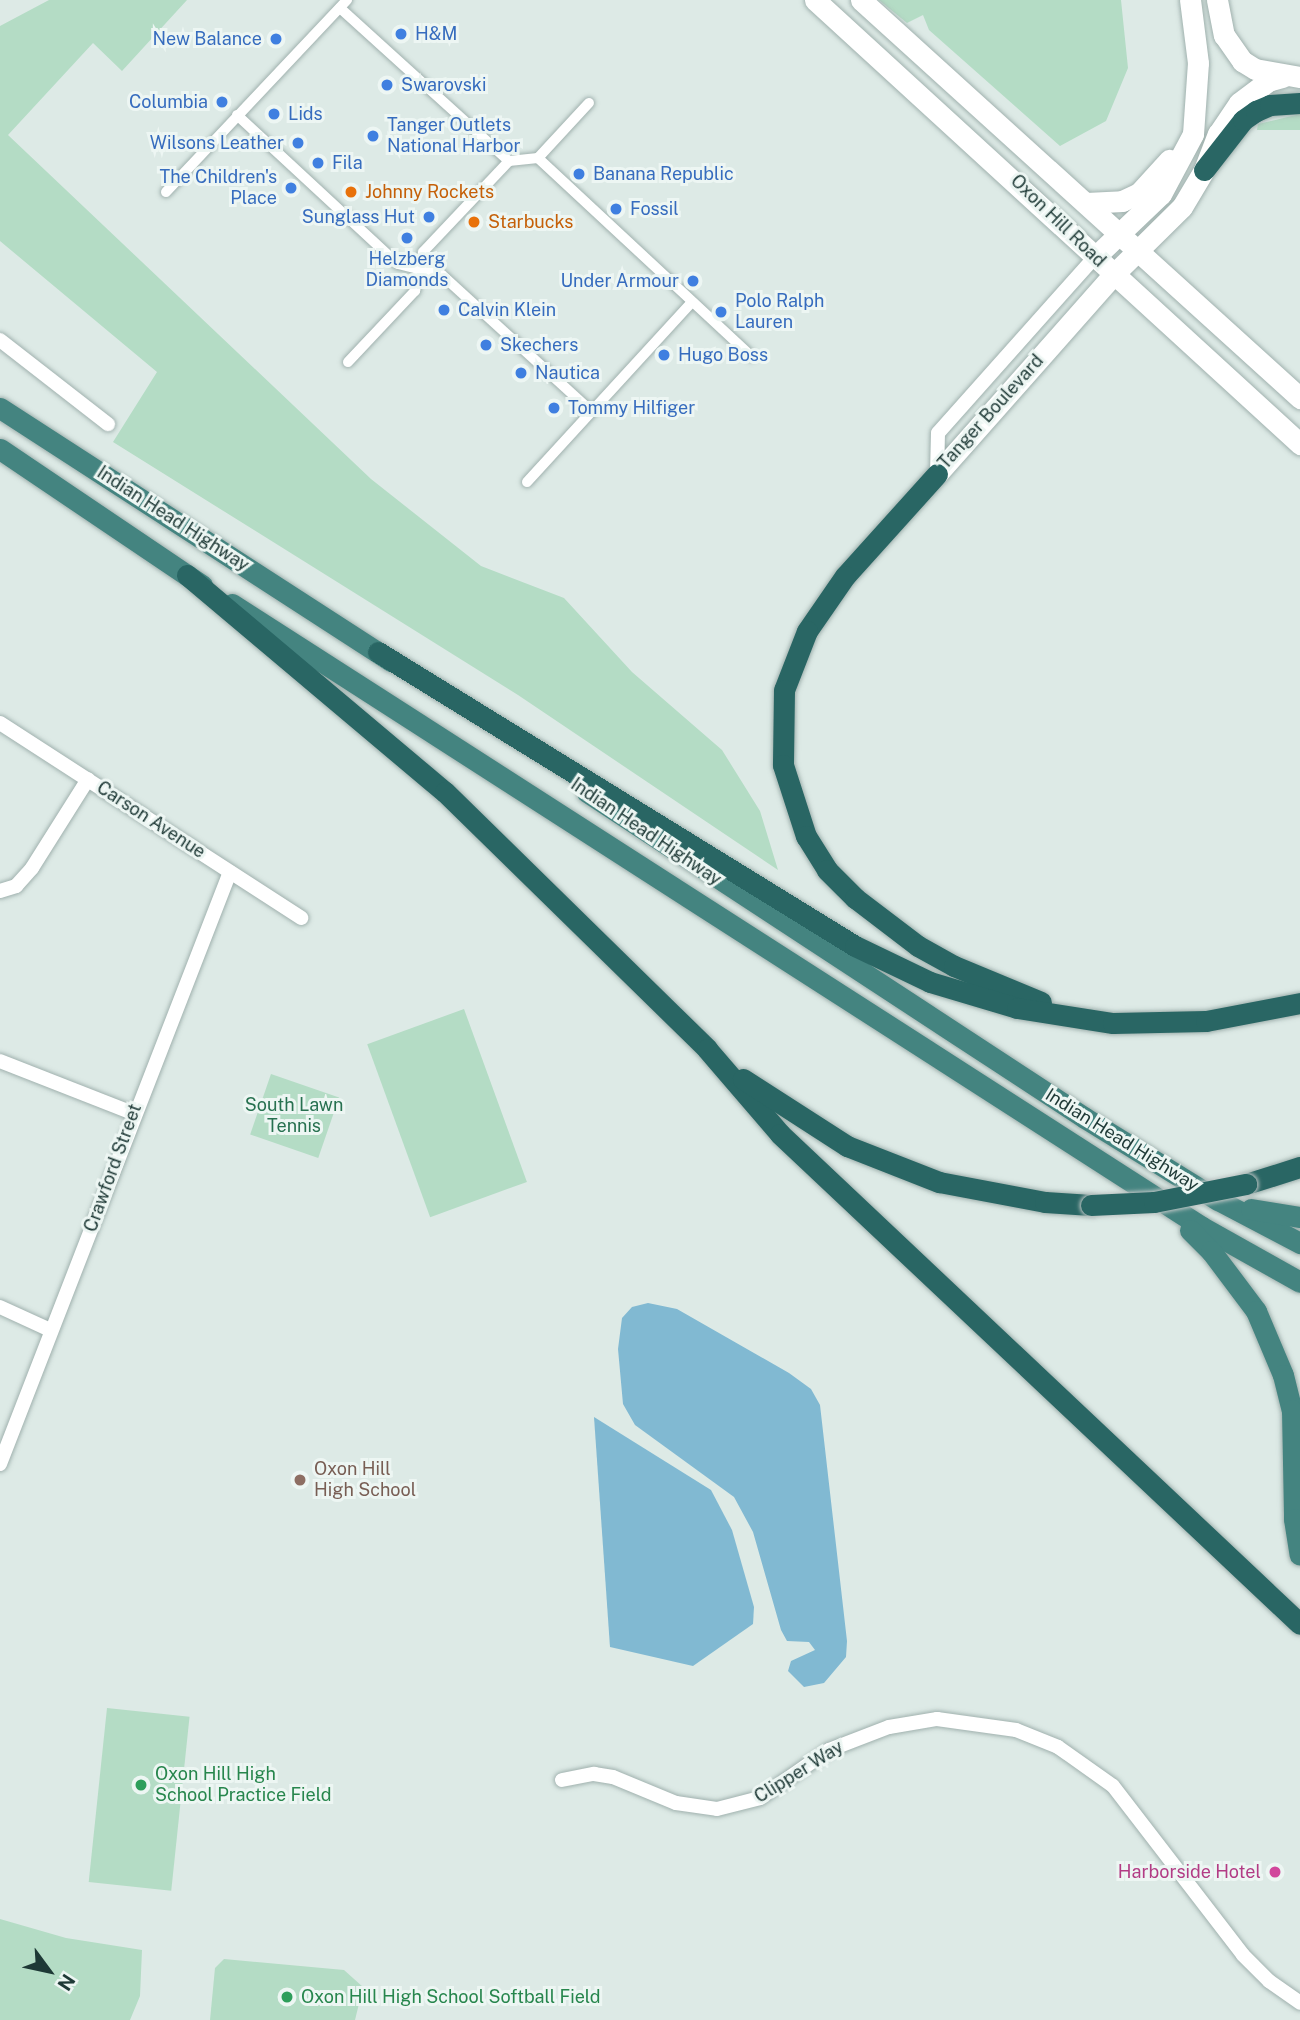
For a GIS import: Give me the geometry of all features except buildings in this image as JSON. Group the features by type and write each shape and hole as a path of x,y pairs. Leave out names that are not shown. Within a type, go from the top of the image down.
{"highway":[{"path":"1204,170 1250,115 1270,104 1300,103"},
{"name":"Indian Head Highway","path":"0,408 378,652 729,887 1218,1200 1300,1243"},
{"name":"Indian Head Highway","path":"0,449 187,575 1150,1193 1300,1282"},
{"path":"937,474 829,596 793,660 784,690 780,730 791,798 827,870 918,946 991,984 1113,1023"},
{"path":"187,575 445,792 707,1049 780,1134 1300,1624"},
{"path":"378,652 890,965 983,1000 1113,1023 1206,1021 1300,1003"},
{"path":"707,1049 798,1117 894,1166 987,1193 1091,1205 1154,1202 1246,1184 1300,1167"},
{"path":"1150,1193 1211,1251 1249,1300 1270,1339 1292,1410 1294,1518 1300,1555"},
{"path":"1218,1200 1300,1217"}],"main road":[{"name":"Oxon Hill Road","path":"815,0 1300,444"},
{"name":"Oxon Hill Road","path":"861,0 1300,398"},
{"path":"1095,257 1121,237 1161,194 1179,166 1193,134 1199,98 1190,0"},
{"path":"1217,0 1224,34 1242,61 1291,77"},
{"name":"Tanger Boulevard","path":"937,474 1114,274 1182,207 1234,110 1250,93 1291,77"},
{"path":"1086,203 1122,201 1150,184 1175,151 1199,98"}],"street":[{"path":"166,192 344,4 509,161"},
{"path":"348,362 415,291 423,252 509,161 538,158 589,103"},
{"path":"237,116 398,264 442,275 591,411"},
{"path":"538,158 751,356"},
{"name":"Tanger Boulevard","path":"937,474 938,433 1095,257"},
{"path":"527,482 692,302"},
{"path":"0,340 108,424"},
{"name":"Carson Avenue","path":"0,723 301,918"},
{"path":"0,891 16,886 32,868 89,779"},
{"name":"Crawford Street","path":"0,1464 133,1113 230,872"},
{"path":"0,1061 133,1113"},
{"path":"0,1307 50,1330"},
{"name":"Clipper Way","path":"562,1780 594,1774 613,1777 676,1803 717,1809 760,1798 829,1750 889,1727 937,1719 1016,1730 1058,1747 1113,1786 1243,1955 1269,1981 1300,2003"}],"green space":[{"path":"49,0 187,0 122,71 93,43 8,135 371,479 481,566 564,598 632,672 722,750 760,811 778,870 518,695 113,442 157,372 0,241 0,26"},
{"path":"879,0 1121,0 1128,68 1106,121 1060,146 929,30 923,15 907,23"},
{"path":"1300,114 1300,130 1257,130 1258,124"},
{"path":"464,1009 527,1182 430,1217 367,1044"},
{"name":"South Lawn Tennis","path":"271,1074 339,1097 318,1158 250,1135"},
{"name":"Oxon Hill High School Practice Field","path":"107,1708 190,1717 171,1891 89,1882"},
{"path":"0,1919 66,1938 142,1950 140,1996 130,2020 0,2020"},
{"name":"Oxon Hill High School Softball Field","path":"224,1959 344,1970 363,1987 355,2020 210,2020 215,1968"}],"water":[{"path":"648,1303 677,1309 789,1373 811,1389 820,1405 847,1641 846,1657 824,1683 804,1687 788,1671 791,1661 815,1650 809,1642 787,1641 781,1630 753,1532 734,1497 635,1425 623,1404 618,1349 622,1318 632,1307"},
{"path":"594,1417 711,1490 732,1530 754,1607 753,1624 693,1666 610,1647"}],"place":[{"name":"H&M","path":"401,34"},
{"name":"New Balance","path":"276,39"},
{"name":"Swarovski","path":"387,85"},
{"name":"Columbia","path":"222,102"},
{"name":"Lids","path":"274,114"},
{"name":"Tanger Outlets National Harbor","path":"373,136"},
{"name":"Wilsons Leather","path":"298,143"},
{"name":"Fila","path":"318,163"},
{"name":"Banana Republic","path":"579,174"},
{"name":"The Children's Place","path":"291,188"},
{"name":"Johnny Rockets","path":"351,192"},
{"name":"Fossil","path":"616,209"},
{"name":"Sunglass Hut","path":"429,217"},
{"name":"Starbucks","path":"474,222"},
{"name":"Helzberg Diamonds","path":"407,238"},
{"name":"Under Armour","path":"693,281"},
{"name":"Calvin Klein","path":"444,310"},
{"name":"Polo Ralph Lauren","path":"721,312"},
{"name":"Skechers","path":"486,345"},
{"name":"Hugo Boss","path":"664,355"},
{"name":"Nautica","path":"521,373"},
{"name":"Tommy Hilfiger","path":"554,408"},
{"name":"Oxon Hill High School","path":"300,1480"},
{"name":"Oxon Hill High School Practice Field","path":"141,1785"},
{"name":"Harborside Hotel","path":"1275,1872"},
{"name":"Oxon Hill High School Softball Field","path":"287,1997"}]}
